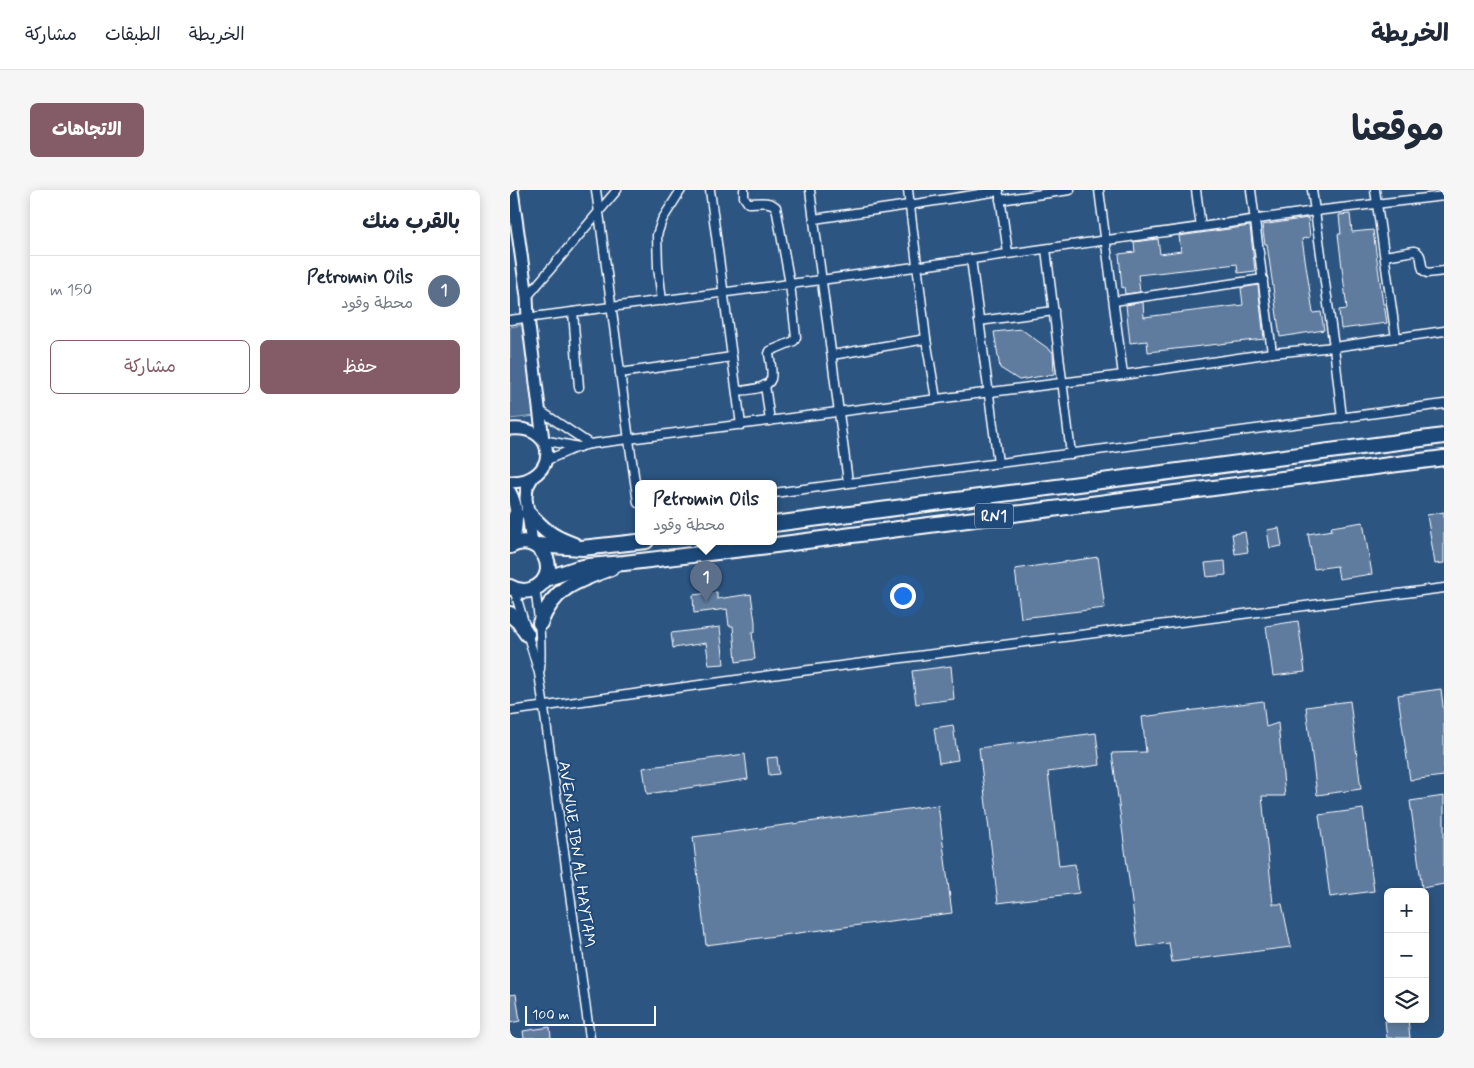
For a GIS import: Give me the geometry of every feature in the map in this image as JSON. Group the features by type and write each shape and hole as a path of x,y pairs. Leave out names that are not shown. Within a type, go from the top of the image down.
{"highway":[{"name":"RN1","path":"777,524 1444,436"},
{"name":"RN1","path":"512,588 528,590 578,568 588,566 759,548 1444,458"},
{"path":"510,528 522,514 552,536 582,548"},
{"path":"511,545 522,542 554,548 582,548 635,542"},
{"path":"534,545 542,550 548,564 548,572 540,584"},
{"path":"540,623 552,600 561,591 574,583 624,563"},
{"path":"510,614 519,622 527,634"}],"street":[{"path":"510,482 524,481 532,478 540,472 547,460 547,450 543,440 539,410 527,297 512,190"},
{"path":"596,190 635,482"},
{"path":"527,297 617,190"},
{"path":"662,301 656,235 671,203 681,190"},
{"path":"710,190 741,425"},
{"path":"737,391 769,383 771,378 770,350 794,341 796,337 790,284 776,207 768,202 748,203 744,197 744,190"},
{"path":"810,190 848,482"},
{"path":"908,190 926,339 936,399"},
{"path":"814,219 909,206 999,190 1008,253"},
{"path":"1000,200 1070,190"},
{"path":"1099,190 1123,375"},
{"path":"1196,190 1201,227"},
{"path":"1251,190 1264,279 1272,353"},
{"path":"1312,190 1342,418"},
{"path":"1375,190 1396,338"},
{"path":"510,320 821,280 1315,211 1444,196"},
{"path":"1046,249 1071,454"},
{"path":"1385,256 1414,250 1420,254 1424,272 1444,271"},
{"path":"971,259 998,463"},
{"path":"1114,301 1264,279"},
{"path":"979,321 1054,311"},
{"path":"573,312 579,387"},
{"path":"547,460 590,444 1123,375 1272,353 1334,347 1444,331"},
{"path":"832,355 926,339"},
{"path":"620,373 732,358"},
{"path":"765,385 770,421"},
{"path":"777,493 1444,404"},
{"path":"539,410 590,444"},
{"path":"510,429 532,432 543,440 581,447"},
{"path":"511,545 522,514 526,492 532,478"},
{"path":"510,492 516,507 522,514 534,545"},
{"name":"AVENUE IBN AL HAYTAM","path":"539,673 541,642 540,584"},
{"name":"AVENUE IBN AL HAYTAM","path":"512,588 539,673 590,1038"},
{"path":"510,711 786,672 1444,588"}],"shaded area":[{"path":"523,325 535,416 510,419 510,327"}],"building":[{"path":"1350,214 1352,232 1373,230 1387,323 1341,329 1339,310 1347,309 1338,234 1341,234 1339,215"},
{"path":"1308,218 1310,237 1302,239 1313,313 1321,312 1324,330 1280,337 1267,244 1265,244 1262,225"},
{"path":"1250,226 1255,271 1238,273 1237,264 1138,275 1140,292 1125,294 1124,287 1122,288 1119,254 1135,252 1134,242 1158,239 1160,254 1181,251 1179,236"},
{"path":"1258,285 1264,339 1148,352 1147,341 1130,343 1126,305 1143,302 1144,317 1243,305 1241,288"},
{"path":"1021,329 1053,352 1054,374 1019,380 1000,368 994,332"},
{"path":"1444,512 1444,563 1435,564 1427,515"},
{"path":"1363,522 1372,574 1339,579 1337,566 1314,569 1308,534 1332,530 1331,527"},
{"path":"1279,528 1282,546 1270,548 1267,530"},
{"path":"1245,532 1248,552 1235,554 1232,534"},
{"path":"1098,557 1105,608 1021,618 1015,569"},
{"path":"1225,561 1226,575 1207,577 1205,563"},
{"path":"717,592 717,599 751,594 755,622 755,632 752,632 755,659 736,662 733,626 729,626 727,609 694,613 693,595"},
{"path":"1298,621 1305,672 1273,676 1266,626"},
{"path":"720,627 724,664 709,665 706,643 673,648 671,633"},
{"path":"951,666 954,699 916,704 912,671"},
{"path":"1441,689 1444,714 1444,776 1410,780 1398,695"},
{"path":"1263,701 1266,727 1278,723 1285,796 1262,796 1273,904 1282,904 1291,947 1172,962 1169,943 1138,947 1112,753 1146,752 1142,717"},
{"path":"1350,701 1361,789 1317,795 1306,707"},
{"path":"953,725 958,760 939,763 934,728"},
{"path":"1096,733 1100,765 1048,772 1059,866 1075,864 1079,893 998,903 979,748"},
{"path":"745,754 748,779 647,794 643,768"},
{"path":"777,757 779,774 769,775 767,758"},
{"path":"1444,796 1444,884 1422,888 1410,801"},
{"path":"938,805 952,913 706,945 693,837"},
{"path":"1363,809 1374,891 1330,897 1319,815"},
{"path":"516,994 520,1021 510,1023 510,995"},
{"path":"1385,1023 1408,1023 1410,1038 1387,1038"},
{"path":"550,1027 551,1038 524,1038 523,1031"}],"place":[{"name":"Petromin Oils","path":"706,602"}]}
